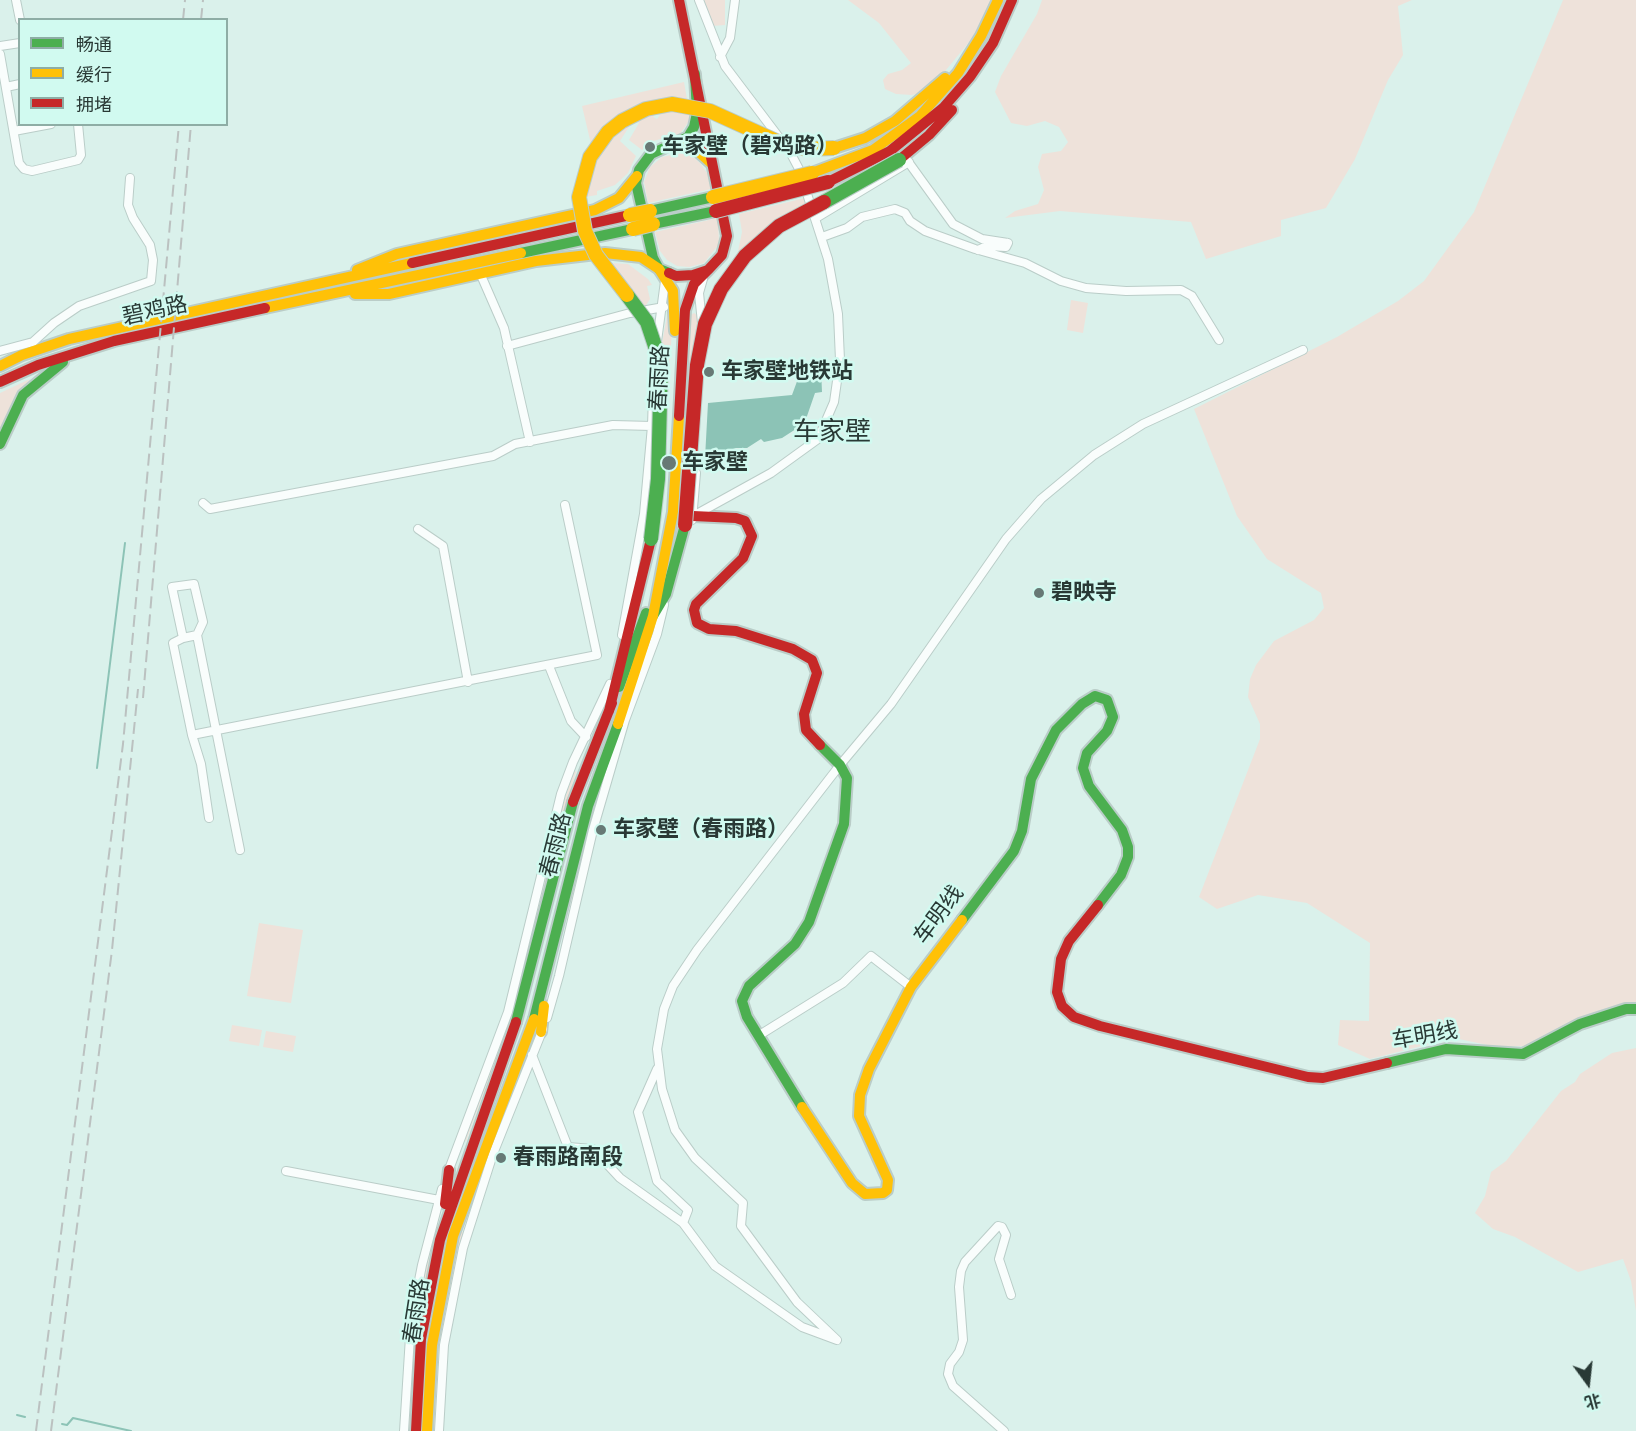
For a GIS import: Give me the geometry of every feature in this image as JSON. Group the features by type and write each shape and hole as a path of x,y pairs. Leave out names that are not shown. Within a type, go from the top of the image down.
{"main road":[{"path":"322,290 388,294 536,261 605,253 641,257 667,274 684,277 708,270 722,255 728,236 679,0"},
{"path":"653,616 666,594 689,520 697,365 705,324 721,289 745,256 779,226 904,159 930,135 976,78 998,0"},
{"path":"322,290 715,204 828,182 872,162 925,125 957,94 987,39 1012,0"},
{"path":"609,711 617,669 651,539 658,478 661,364 647,322 597,255 585,231 580,206 580,188 590,157 601,139 622,121 646,109 672,104 710,111 785,145 807,149 834,148 865,138 911,110 987,39"},
{"path":"715,204 862,155 903,130 947,88 987,39"},
{"path":"322,290 397,254 604,207 625,192 651,154 688,137 694,127 697,113 695,74"},
{"path":"668,145 692,146 702,152 713,166"},
{"path":"637,176 637,196 649,247 661,271"},
{"name":"春雨路","path":"427,1431 432,1345 447,1260 466,1201 524,1051 548,972 579,837 603,762 639,664 653,616 674,512 685,310 694,284 708,270"},
{"name":"春雨路","path":"416,1431 421,1339 440,1240 463,1168 522,1005 573,802 632,656 647,608 666,507 676,311 673,291 661,271"},
{"name":"碧鸡路","path":"0,382 38,365 83,350 322,290"},
{"name":"碧鸡路","path":"0,366 22,355 128,325 322,290"},
{"path":"0,444 12,414 23,396 47,373 83,350"},
{"path":"0,358 22,355"},
{"path":"689,520 745,521 752,536 748,551 696,604 694,610 698,623 709,629 736,631 807,655 817,673 804,714 806,730 815,742 840,765"},
{"name":"车明线","path":"840,765 848,786 844,824 808,922 795,944 756,978 744,993 743,1008 758,1036 852,1183 865,1194 877,1195 887,1190 888,1179 884,1165 860,1122 858,1109 860,1095 869,1069 911,987 1014,851 1022,831 1031,779 1056,730 1082,704 1095,696 1107,700 1113,717 1107,731 1087,753 1083,768 1089,786 1122,830 1128,847 1128,857 1121,875 1069,941 1061,959 1057,992 1062,1006 1074,1017 1100,1026 1308,1077 1323,1078 1446,1049 1470,1048 1506,1056 1523,1054 1580,1024 1626,1009 1636,1009"},
{"path":"603,762 625,720"},
{"path":"541,1032 548,972"},
{"path":"440,1240 449,1170"}],"street":[{"path":"16,0 20,18"},
{"path":"689,520 788,462 818,439 837,391 840,360 838,314 822,237 795,160 740,88 720,57 699,0"},
{"path":"720,57 730,38 735,0"},
{"path":"0,46 18,43"},
{"path":"0,54 21,167 32,171 78,159 81,155 78,126"},
{"path":"6,87 18,84"},
{"path":"14,132 42,126"},
{"path":"816,218 904,159 953,224 982,239 1008,243 1006,247 987,246 978,250"},
{"path":"0,351 33,342 54,322 79,306 151,281 153,260 150,245 133,218 128,205 130,178"},
{"path":"822,237 847,228 862,217 895,209 904,213 910,221 925,231 978,250 1025,263 1061,281 1086,288 1126,291 1181,290 1192,297 1219,340"},
{"path":"689,520 702,366 703,332 699,293 703,277 708,270"},
{"path":"404,1431 413,1312 439,1200 508,1012 555,818 573,762 617,669 625,609 641,540 652,426 654,364 663,307 661,271"},
{"path":"480,273 504,328 530,442"},
{"path":"507,346 630,313 663,307"},
{"path":"532,1055 568,1147 593,1149 620,1178 684,1223 715,1266 802,1327 837,1340 797,1302 741,1226 743,1203 708,1172 685,1145 668,1113 657,1069 658,1032 673,986 697,951 840,765 891,704 1006,538 1057,483 1094,455 1143,424 1303,350"},
{"path":"203,503 210,509 493,456 515,444 613,425 652,426"},
{"path":"192,735 597,655 566,505"},
{"path":"418,529 443,546 468,682"},
{"path":"183,638 172,587 194,584 203,622 197,635 240,850"},
{"path":"439,1431 444,1345 456,1273 483,1182 541,1032 559,976 593,830 625,720 657,634 666,594"},
{"path":"197,635 173,643 192,735 201,764 209,818"},
{"path":"549,666 571,722 585,736"},
{"path":"758,1036 843,983 871,956 911,987"},
{"path":"657,1069 638,1112 657,1181 688,1210 684,1223"},
{"path":"286,1171 439,1200"},
{"path":"1005,1431 953,1386 948,1374 950,1364 959,1352 963,1340 958,1287 964,1262 998,1226 1002,1227 1006,1235 999,1259 1011,1295"}],"shaded area":[{"path":"704,0 725,0 725,25 712,26"},
{"path":"848,0 992,0 974,36 946,70 924,92 912,95 896,94 885,89 883,80 888,74 902,70 911,63 879,23"},
{"path":"1042,0 1412,0 1398,6 1403,55 1388,80 1355,159 1326,208 1281,220 1281,236 1206,259 1191,222 1060,211 1005,218 1015,211 1038,204 1044,190 1038,167 1042,154 1061,151 1068,142 1059,127 1045,121 1027,126 1011,123 995,92 1001,76 1037,14"},
{"path":"1563,0 1636,0 1636,1004 1616,1007 1526,1046 1497,1047 1454,1038 1370,1059 1338,1045 1340,1020 1369,1021 1370,943 1307,903 1258,895 1217,909 1199,897 1260,739 1260,724 1248,697 1250,679 1256,665 1274,641 1314,620 1324,608 1321,593 1267,559 1237,516 1194,409 1337,337 1398,301 1424,281 1474,212"},
{"path":"684,82 687,99 674,99 599,133 591,144 582,106"},
{"path":"663,111 689,111 689,121 680,134 653,141 642,150 629,140 639,123 636,120 656,113 653,117 657,119"},
{"path":"632,122 620,141 636,156 628,173 615,185 597,191 597,195 585,197 592,165 612,136"},
{"path":"680,153 692,156 700,163 707,173 711,189 648,203 644,182 650,167 662,157"},
{"path":"809,197 811,202 770,226 737,256 742,232 739,214"},
{"path":"718,218 719,244 704,263 689,267 677,266 667,260 660,251 655,232"},
{"path":"610,263 628,264 648,279 652,285 647,286 650,299 645,307"},
{"path":"1071,300 1088,303 1083,333 1067,330"},
{"path":"668,311 673,315 668,389 662,343"},
{"path":"694,313 700,317 677,526 689,316"},
{"path":"821,369 822,392 815,393 806,419 799,427 782,438 764,442 761,439 747,448 736,448 705,458 708,403 792,395 799,376"},
{"path":"30,379 0,430 0,393"},
{"path":"574,770 576,772 560,823 518,999 466,1141 463,1142 514,998 552,840"},
{"path":"605,777 556,977 555,977 584,842"},
{"path":"259,923 303,930 291,1003 247,996"},
{"path":"232,1025 262,1030 259,1046 229,1041"},
{"path":"266,1031 296,1036 293,1052 263,1047"},
{"path":"1636,1048 1636,1311 1631,1281 1623,1259 1578,1272 1515,1237 1493,1229 1475,1213 1485,1196 1491,1172 1506,1161 1561,1091 1575,1082 1580,1074 1612,1053"},
{"path":"461,1231 464,1233 444,1326 437,1431 433,1431 441,1326"},
{"path":"433,1235 414,1350 410,1431 406,1431 413,1332 420,1285"}],"waterway":[{"path":"97,768 125,543"},
{"path":"17,1415 25,1417"},
{"path":"62,1424 67,1425 73,1418 131,1431"}],"railway":[{"path":"183,18 185,0"},
{"path":"201,18 203,0"},
{"path":"36,1431 123,744 179,126"},
{"path":"143,698 191,126"},
{"path":"51,1431 112,950 138,689"}],"traffic: fast":[{"path":"669,273 659,269 653,258 636,183 639,170 651,154 688,137 694,127 697,113 695,74"},
{"path":"824,202 899,160"},
{"path":"650,211 713,197"},
{"path":"653,224 716,211"},
{"path":"521,253 633,229"},
{"path":"627,295 647,322 661,364 658,479 651,539"},
{"path":"0,444 23,395 63,362"},
{"path":"653,616 666,594 685,525"},
{"path":"619,687 646,613"},
{"path":"962,920 1014,851 1022,831 1031,779 1056,730 1082,704 1095,696 1107,700 1113,717 1107,731 1087,753 1083,768 1089,786 1122,830 1128,847 1128,857 1121,875 1098,905"},
{"path":"534,1019 588,806 618,724"},
{"path":"802,1107 747,1017 742,1001 749,986 795,944 809,922 844,824 847,778 840,765 820,745"},
{"path":"516,1022 573,802"},
{"path":"1387,1063 1446,1049 1523,1054 1580,1024 1626,1009 1636,1009"}],"traffic: slow":[{"path":"812,173 873,150 920,116 958,73 981,36 998,0"},
{"path":"834,148 865,138 895,121 945,78"},
{"path":"627,295 596,255 585,231 579,197 590,157 608,132 622,121 646,109 672,104 710,111 785,145 807,149 834,148"},
{"path":"674,144 692,146 711,163"},
{"path":"713,197 812,173"},
{"path":"357,270 397,254 595,210 619,198 637,176"},
{"path":"630,215 650,211"},
{"path":"633,229 653,224"},
{"path":"265,308 521,253"},
{"path":"355,294 389,294 536,261 605,253 641,257 659,269"},
{"path":"0,366 22,355 69,339 412,263"},
{"path":"659,269 673,291 675,331"},
{"path":"618,724 653,616 673,512 679,416"},
{"path":"802,1107 852,1183 865,1194 883,1193 887,1190 888,1180 859,1116 860,1095 869,1069 911,987 962,920"},
{"path":"541,1032 544,1006"},
{"path":"427,1431 432,1345 453,1236 534,1019"}],"traffic: jam":[{"path":"669,273 676,276 693,275 708,270 722,255 727,236 679,0"},
{"path":"828,182 890,151 943,108 970,77 993,43 1012,0"},
{"path":"899,160 929,135 952,110"},
{"path":"716,211 828,182"},
{"path":"685,525 697,365 705,324 721,289 745,256 779,226 824,202"},
{"path":"412,263 630,215"},
{"path":"679,416 685,310 694,284 708,270"},
{"path":"0,382 38,365 114,341 265,308"},
{"path":"693,516 736,518 745,521 752,536 743,558 696,604 694,610 697,623 709,629 736,631 793,649 812,660 817,673 804,714 806,730 820,745"},
{"path":"609,711 651,539"},
{"path":"573,802 612,703"},
{"path":"1098,905 1069,941 1061,959 1057,992 1062,1006 1074,1017 1100,1026 1308,1077 1323,1078 1387,1063"},
{"path":"416,1431 421,1339 440,1240 516,1022"},
{"path":"445,1204 449,1170"}],"place":[{"name":"车家壁（碧鸡路）","path":"650,147"},
{"name":"车家壁地铁站","path":"709,372"},
{"name":"车家壁","path":"669,463"},
{"name":"碧映寺","path":"1039,593"},
{"name":"车家壁（春雨路）","path":"601,830"},
{"name":"春雨路南段","path":"501,1158"}],"district":[{"name":"车家壁","path":"832,432"}]}
